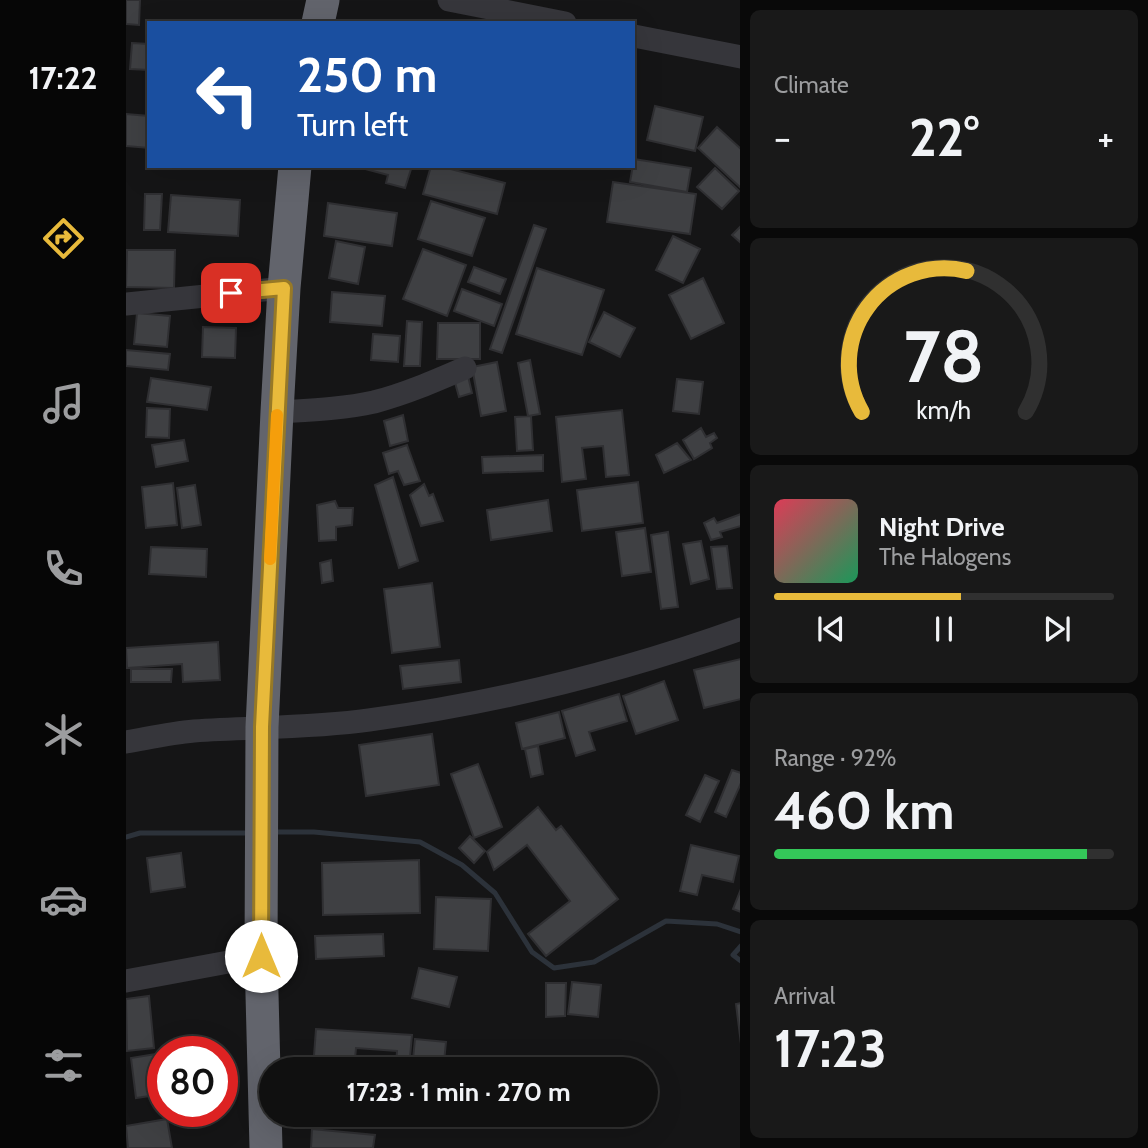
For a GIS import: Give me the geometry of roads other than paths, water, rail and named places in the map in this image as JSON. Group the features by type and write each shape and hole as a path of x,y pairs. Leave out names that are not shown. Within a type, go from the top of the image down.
{"highway":[{"path":"318,21 323,0"},
{"path":"266,1148 261,956 262,727 284,288 295,168"}],"street":[{"path":"449,0 555,21"},
{"path":"635,36 740,57"},
{"path":"126,304 284,288"},
{"path":"277,412 326,410 374,402 422,387 465,368"},
{"path":"126,742 191,732 366,720 467,705 584,677 740,629"},
{"path":"126,981 261,956"}],"waterway":[{"path":"272,832 314,832 420,842 462,865 495,893 532,952 554,968 594,962 666,921 717,924 740,932"},
{"path":"126,837 140,833 252,833"},
{"path":"740,947 733,955 740,960"}]}
